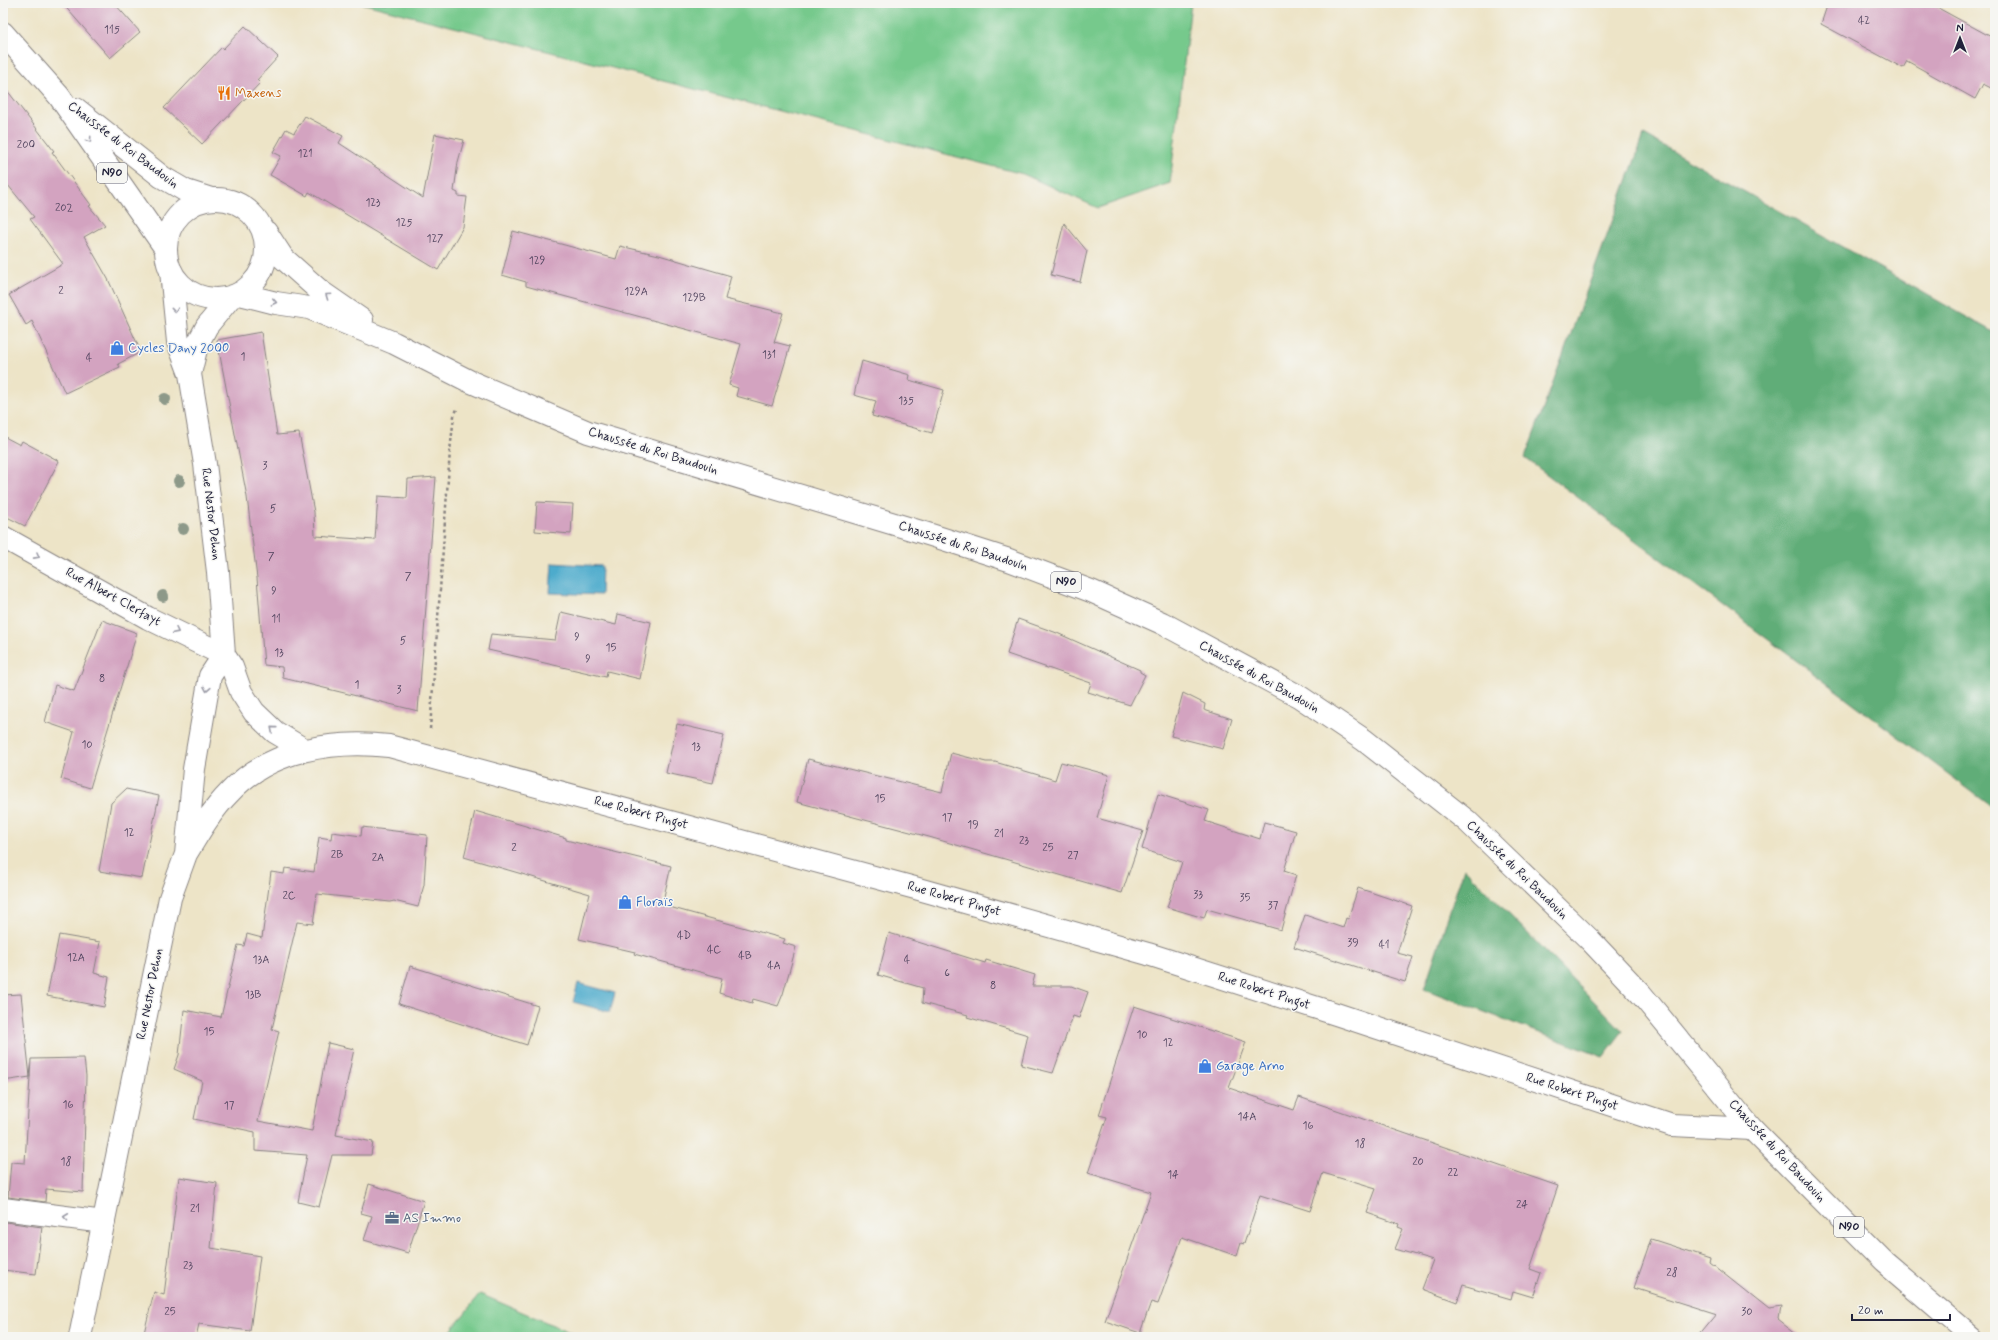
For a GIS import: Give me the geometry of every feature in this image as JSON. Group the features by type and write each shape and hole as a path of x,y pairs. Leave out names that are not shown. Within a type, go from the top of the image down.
{"main road":[{"name":"Chaussée du Roi Baudouin","path":"3,33 59,96 166,249"},
{"name":"Chaussée du Roi Baudouin","path":"59,96 162,177 186,191 211,199"},
{"path":"211,199 231,201 240,204 255,217 261,225 267,244 265,264 255,281 235,296 213,300 196,295 181,285 171,271 166,249 168,235 177,218 192,205 211,199"},
{"name":"Chaussée du Roi Baudouin","path":"261,225 283,258 320,291 394,343"},
{"name":"Rue Nestor Dehon","path":"171,271 178,342 190,374 205,464 218,572 224,654 232,667 241,692 254,712 275,732 305,750"},
{"name":"Chaussée du Roi Baudouin","path":"235,296 309,308 394,343 469,381 588,432 931,535 1009,560 1085,589 1162,623 1300,697 1364,740 1467,821 1590,940 1642,994 1752,1129 1884,1262 1972,1337"},
{"name":"Rue Nestor Dehon","path":"190,374 197,345 206,326 235,296"},
{"name":"Rue Albert Clerfayt","path":"3,537 148,618 224,654"},
{"name":"Rue Nestor Dehon","path":"80,1337 170,898 186,854 194,769 210,676 224,654"},
{"name":"Rue Robert Pingot","path":"186,854 199,832 231,790 266,765 305,750 345,744 389,746 915,888 1148,954 1336,1014 1672,1125 1752,1129"},
{"path":"3,1209 104,1222"}],"path":[{"path":"428,756 450,444 454,416 469,381"}],"green space":[{"path":"361,3 1191,3 1170,183 1098,208 1023,174"},
{"path":"1644,135 1995,333 1995,809 1525,458"},
{"path":"1464,868 1623,1031 1603,1057 1424,989"},
{"path":"480,1294 581,1337 446,1337"}],"water":[{"path":"552,563 602,566 601,595 550,593"},
{"path":"578,983 615,993 610,1012 573,1002"}],"building":[{"path":"62,3 114,3 140,32 110,58"},
{"path":"1828,3 1929,3 1995,39 1995,90 1983,84 1975,99 1907,61 1903,68 1821,24"},
{"path":"245,26 278,57 257,80 260,83 202,144 164,108 222,47 223,49"},
{"path":"3,85 54,151 52,152 91,205 89,206 105,225 84,237 108,279 141,352 118,364 120,367 65,393 32,321 26,325 9,295 63,264 30,219 34,217 3,179"},
{"path":"305,116 343,136 339,143 423,198 435,134 464,140 458,162 454,191 458,193 458,196 467,197 463,227 438,270 309,192 307,196 270,175 281,156 273,152 286,129 294,133"},
{"path":"1064,223 1087,251 1080,282 1051,275"},
{"path":"513,231 616,259 620,246 659,255 731,276 725,299 783,313 774,342 790,346 772,406 736,396 738,388 729,385 741,344 526,286 526,282 502,275"},
{"path":"261,332 277,435 299,433 314,512 315,536 375,540 378,496 407,498 408,479 436,477 418,711 283,678 282,667 264,665 257,578 247,497 217,340"},
{"path":"862,361 910,375 909,380 944,390 932,433 872,416 876,401 854,395"},
{"path":"3,436 20,445 22,441 59,461 25,526 3,515"},
{"path":"537,502 573,504 571,534 535,531"},
{"path":"561,612 616,625 618,614 651,622 640,679 607,671 606,677 488,650 491,634 555,640"},
{"path":"1018,619 1057,633 1140,670 1140,672 1145,675 1130,705 1088,692 1091,683 1007,654"},
{"path":"102,620 137,633 90,788 61,779 74,732 45,722 55,685 74,691"},
{"path":"1183,693 1205,704 1204,710 1232,719 1223,749 1171,736"},
{"path":"677,724 724,735 713,783 666,773"},
{"path":"951,753 986,762 995,762 1055,780 1061,762 1109,775 1097,818 1143,831 1122,893 929,837 797,802 808,759 942,792"},
{"path":"126,789 159,796 142,878 99,871 111,803"},
{"path":"1158,794 1209,810 1205,821 1260,839 1264,822 1296,831 1284,871 1296,875 1281,930 1207,909 1204,918 1167,907 1182,862 1142,849"},
{"path":"475,811 566,838 566,840 671,866 662,905 785,939 783,943 796,947 783,994 778,1006 753,999 752,1003 719,993 722,978 634,954 635,952 579,939 590,894 464,857"},
{"path":"362,827 427,835 424,885 418,907 394,901 390,902 317,894 313,924 297,922 272,1029 279,1031 258,1121 312,1131 328,1043 354,1049 336,1135 373,1142 371,1155 332,1155 319,1207 298,1202 307,1155 255,1151 255,1132 194,1119 202,1081 174,1069 179,1055 184,1010 221,1017 238,945 244,946 247,934 262,938 271,872 284,874 285,868 314,872 319,837 331,839 332,832 361,836"},
{"path":"1358,888 1412,906 1397,953 1413,957 1405,982 1294,947 1305,915 1343,928 1346,918 1348,919"},
{"path":"889,933 985,963 986,960 1035,975 1032,986 1071,986 1088,992 1079,1018 1073,1016 1053,1073 1021,1065 1028,1035 967,1017 968,1015 922,1003 923,988 878,975"},
{"path":"59,935 100,942 94,973 109,977 104,1007 47,996"},
{"path":"410,966 538,1006 527,1045 399,1004"},
{"path":"21,994 30,1077 3,1081 3,995"},
{"path":"1134,1006 1246,1042 1229,1088 1294,1110 1299,1097 1558,1186 1530,1269 1541,1273 1533,1297 1513,1291 1511,1299 1463,1285 1457,1302 1422,1289 1433,1260 1395,1249 1403,1229 1398,1227 1399,1224 1367,1213 1376,1189 1323,1173 1310,1211 1260,1195 1244,1244 1241,1243 1237,1256 1182,1237 1158,1304 1151,1302 1140,1333 1105,1321 1151,1192 1088,1173 1107,1117 1099,1115"},
{"path":"84,1058 86,1076 83,1192 46,1189 45,1202 8,1197 11,1162 25,1163 31,1059"},
{"path":"179,1177 217,1183 211,1248 260,1256 250,1331 199,1324 196,1337 143,1337 154,1292 164,1295"},
{"path":"369,1184 424,1201 408,1253 364,1240 372,1216 361,1213"},
{"path":"5,1222 42,1227 36,1274 3,1270 3,1231"},
{"path":"1651,1239 1710,1258 1709,1262 1768,1309 1781,1307 1779,1319 1802,1337 1697,1337 1716,1314 1634,1288"}],"place":[{"name":"Maxens","path":"224,93"},
{"name":"Cycles Dany 2000","path":"117,348"},
{"name":"Floraïs","path":"625,902"},
{"name":"Garage Arno","path":"1205,1066"},
{"name":"AS Immo","path":"392,1218"}]}
